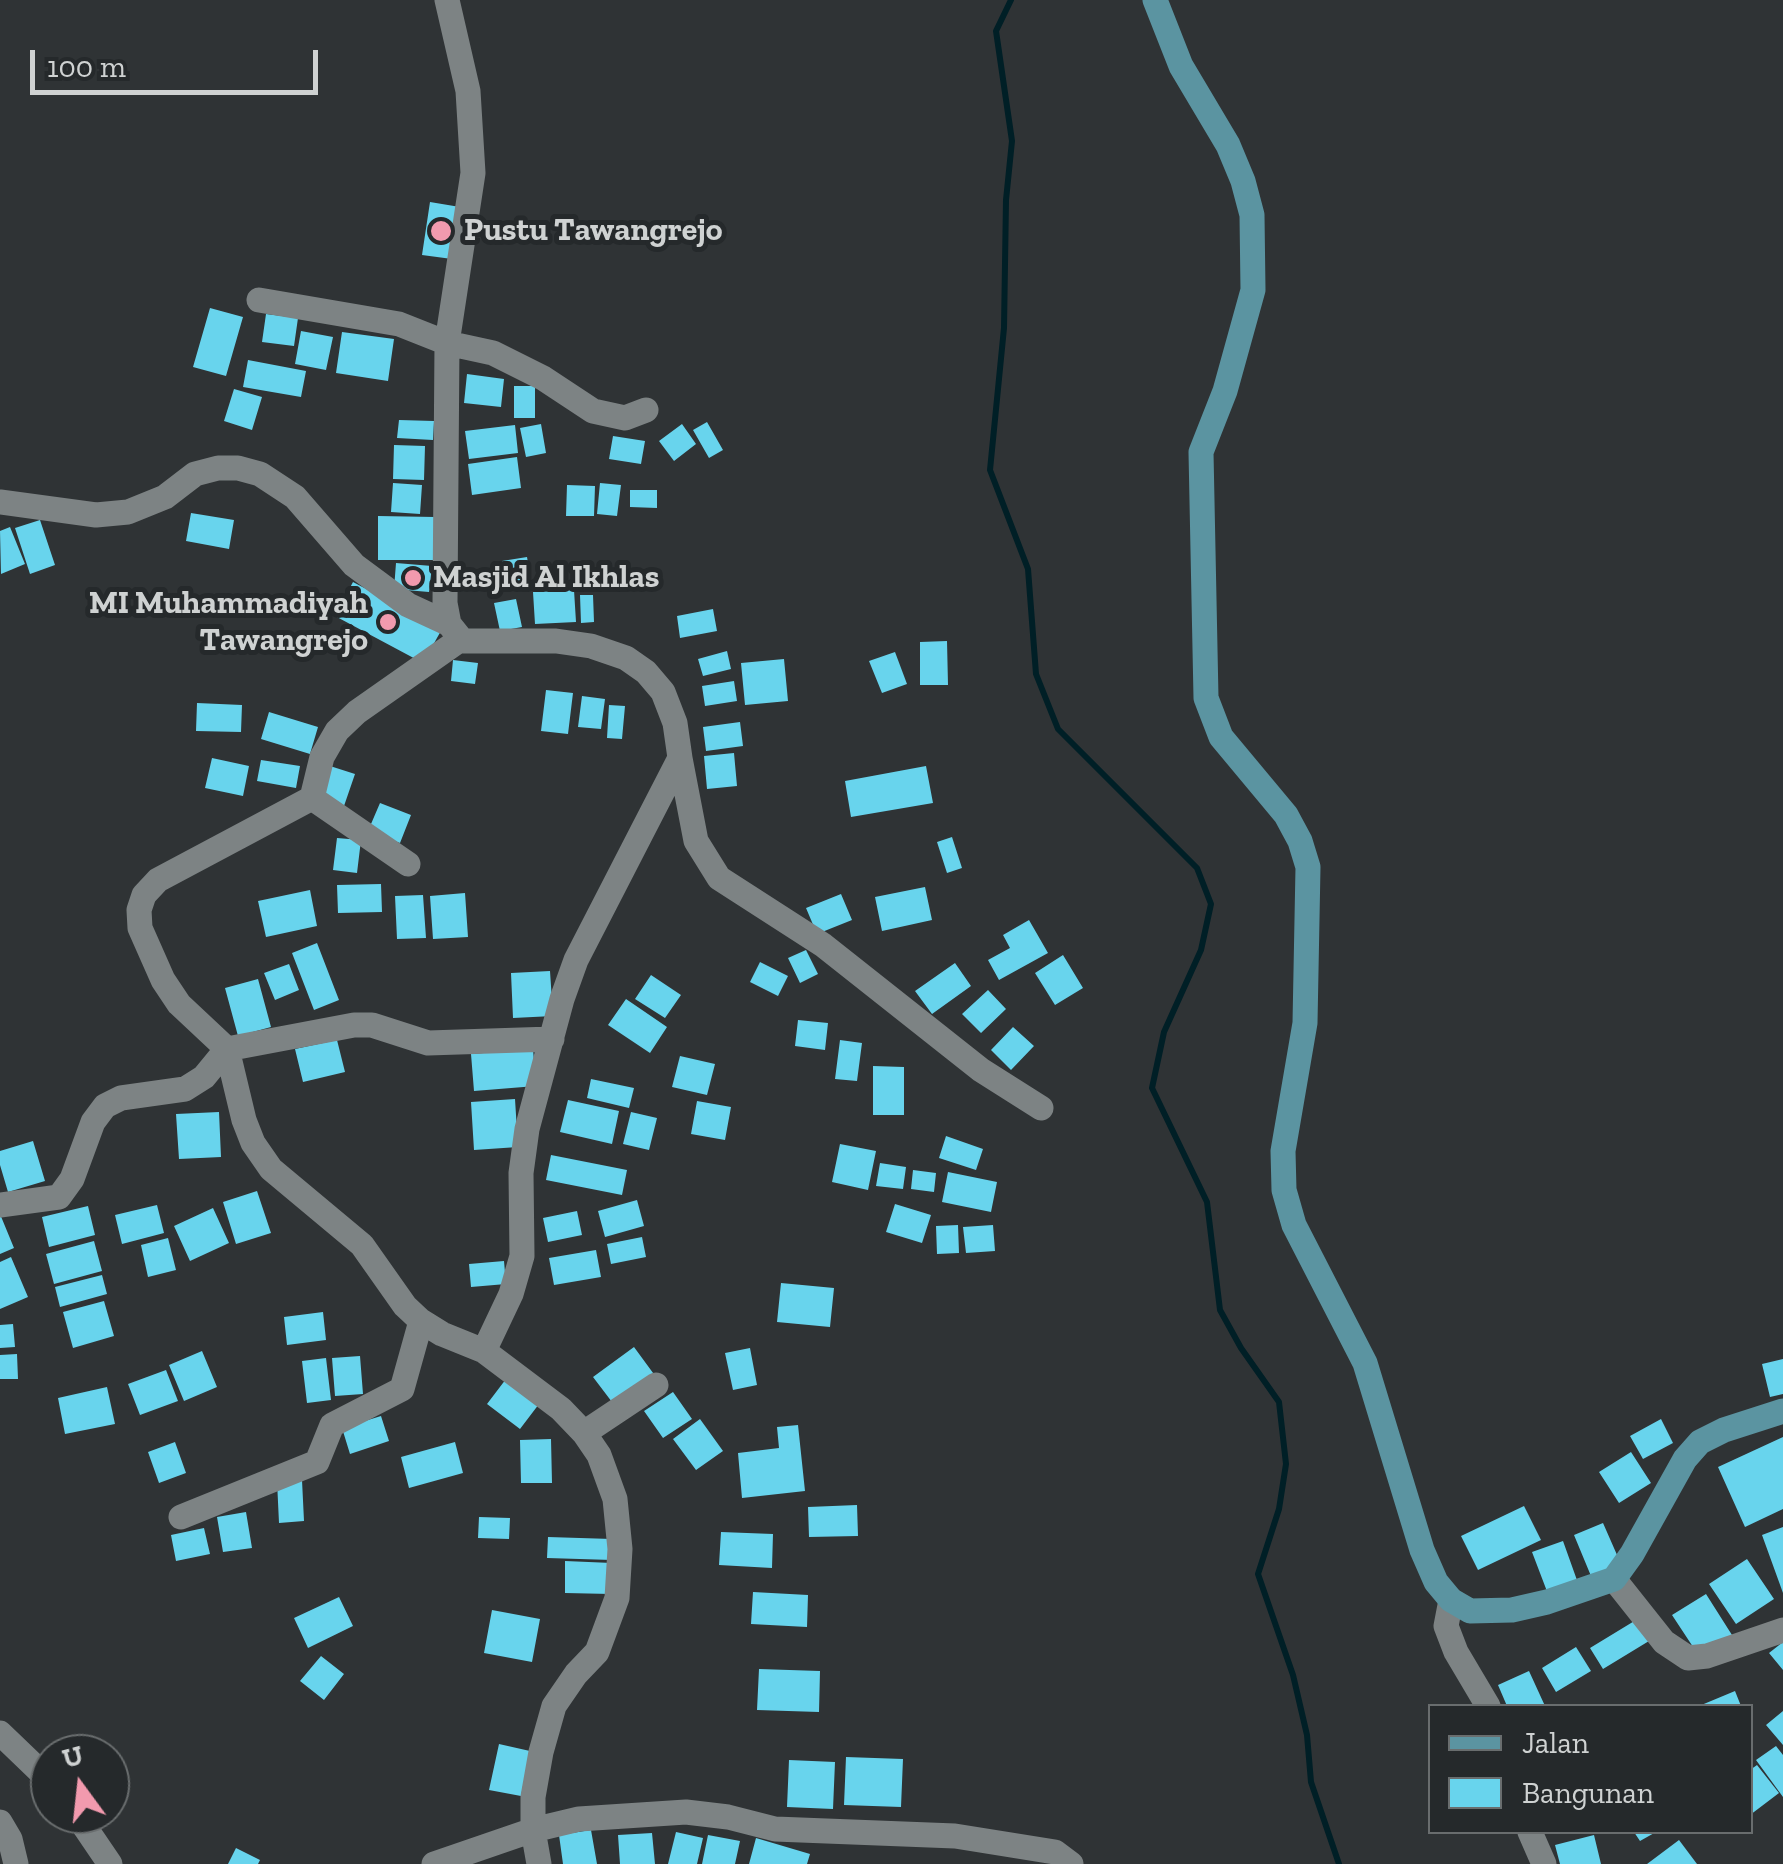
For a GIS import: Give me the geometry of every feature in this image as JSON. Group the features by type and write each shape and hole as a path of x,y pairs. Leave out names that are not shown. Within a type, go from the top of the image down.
{"main road":[{"path":"1155,0 1181,66 1228,145 1252,215 1254,290 1225,390 1200,452 1206,698 1221,737 1286,816 1308,866 1305,1023 1283,1151 1284,1190 1294,1225 1365,1363 1422,1550 1436,1582 1451,1600 1470,1611 1512,1610 1548,1602 1614,1578 1632,1554 1685,1459 1700,1442 1783,1411"}],"street":[{"path":"447,0 468,92 474,172 447,343 445,603 459,642 556,641 591,646 626,658 646,672 664,692 674,723 696,842 719,878 822,944 981,1070 1041,1108"},
{"path":"259,300 399,324 447,343 493,353 593,411 624,418 646,410"},
{"path":"0,502 96,516 128,512 165,497 195,474 218,468 260,474 295,497 354,566 408,605 455,632"},
{"path":"455,632 337,731 322,757 312,798 158,880 138,910 140,928 162,980 179,1004 227,1049 253,1144 271,1169 362,1245 405,1306 442,1334 484,1351 561,1408 599,1456 615,1499 620,1549 617,1598 597,1652 554,1706 533,1798 539,1864"},
{"path":"484,1351 512,1294 522,1256 521,1174 527,1129 576,960 680,758"},
{"path":"312,798 408,864"},
{"path":"0,1205 59,1197 72,1179 93,1122 105,1106 121,1098 185,1090 204,1077 227,1049 354,1025 372,1025 428,1043 552,1039"},
{"path":"181,1517 317,1462 332,1425 402,1389 421,1320"},
{"path":"584,1433 656,1385"},
{"path":"1614,1578 1664,1642 1688,1658 1706,1656 1783,1630"},
{"path":"1451,1600 1446,1626 1456,1652 1487,1704"},
{"path":"0,1734 30,1762"},
{"path":"434,1864 578,1819 686,1812 775,1829 954,1836 1006,1855 1054,1852 1071,1864"},
{"path":"0,1822 10,1838 16,1864"},
{"path":"90,1834 110,1864"},
{"path":"1531,1834 1544,1864"}],"building":[{"name":"Pustu Tawangrejo","path":"430,202 460,207 452,259 422,255"},
{"path":"210,308 243,317 226,376 193,367"},
{"path":"266,314 298,318 294,346 262,342"},
{"path":"301,331 333,337 326,370 295,364"},
{"path":"342,332 394,339 388,381 336,373"},
{"path":"248,360 306,371 301,397 243,387"},
{"path":"467,374 504,379 501,407 464,403"},
{"path":"514,386 535,386 535,418 514,418"},
{"path":"234,389 262,397 252,430 224,421"},
{"path":"399,420 434,421 433,440 397,438"},
{"path":"707,422 723,450 709,458 693,430"},
{"path":"541,424 546,453 526,457 520,428"},
{"path":"682,424 696,444 674,461 659,441"},
{"path":"515,425 518,453 469,459 465,431"},
{"path":"613,436 645,441 641,464 609,459"},
{"path":"394,445 425,446 424,480 393,479"},
{"path":"517,457 521,488 472,495 468,464"},
{"path":"393,483 422,485 420,514 391,512"},
{"path":"600,483 621,485 617,516 597,514"},
{"path":"567,485 595,486 594,516 566,516"},
{"path":"630,490 657,490 657,508 630,507"},
{"path":"191,513 234,520 229,549 186,541"},
{"path":"378,516 435,517 434,560 378,560"},
{"path":"40,520 55,565 30,574 15,528"},
{"path":"10,527 25,564 1,574 0,531"},
{"path":"527,557 532,587 507,591 502,561"},
{"name":"Masjid Al Ikhlas","path":"396,563 432,566 429,592 394,589"},
{"name":"MI Muhammadiyah Tawangrejo","path":"353,582 442,629 423,663 335,616"},
{"path":"574,590 576,622 535,624 533,592"},
{"path":"580,595 593,595 594,622 581,623"},
{"path":"516,599 522,627 500,631 494,603"},
{"path":"713,609 717,631 680,638 677,616"},
{"path":"947,641 948,685 920,685 920,642"},
{"path":"727,651 731,669 703,676 698,659"},
{"path":"895,652 907,684 882,693 869,661"},
{"path":"784,659 788,701 745,705 741,663"},
{"path":"453,660 478,663 475,684 451,681"},
{"path":"734,681 737,701 705,706 702,686"},
{"path":"546,690 573,693 568,734 541,731"},
{"path":"582,696 605,699 601,729 578,727"},
{"path":"197,703 242,705 241,732 196,731"},
{"path":"609,705 625,706 622,739 607,738"},
{"path":"269,712 318,727 310,754 261,739"},
{"path":"740,722 743,746 706,751 703,727"},
{"path":"734,753 737,786 707,789 704,756"},
{"path":"212,758 249,766 243,796 205,788"},
{"path":"261,760 300,766 296,788 257,781"},
{"path":"330,766 355,774 344,806 319,797"},
{"path":"926,766 933,803 851,817 845,781"},
{"path":"380,803 411,815 400,843 368,831"},
{"path":"952,837 962,868 947,873 937,842"},
{"path":"337,838 361,840 357,873 333,870"},
{"path":"381,884 382,912 338,913 337,885"},
{"path":"925,887 932,920 882,931 875,897"},
{"path":"310,890 317,926 266,937 258,901"},
{"path":"465,893 468,937 433,939 430,896"},
{"path":"841,894 852,920 817,934 806,908"},
{"path":"423,895 426,938 397,939 395,896"},
{"path":"1029,920 1048,953 999,980 988,960 1010,948 1003,935"},
{"path":"317,943 339,1000 314,1010 292,953"},
{"path":"806,950 818,974 800,983 788,958"},
{"path":"1063,955 1083,988 1055,1005 1035,973"},
{"path":"760,962 788,976 778,996 750,982"},
{"path":"955,963 971,986 932,1014 915,991"},
{"path":"289,964 299,990 275,1000 264,973"},
{"path":"550,971 553,1016 513,1018 511,973"},
{"path":"651,975 681,995 665,1018 635,999"},
{"path":"258,979 271,1027 238,1036 225,988"},
{"path":"988,990 1006,1009 981,1033 962,1014"},
{"path":"626,999 667,1027 650,1053 608,1025"},
{"path":"798,1020 828,1023 825,1050 795,1046"},
{"path":"1013,1027 1034,1046 1011,1070 991,1050"},
{"path":"337,1040 345,1072 303,1082 295,1049"},
{"path":"840,1040 862,1043 857,1081 835,1079"},
{"path":"533,1049 536,1086 474,1091 471,1054"},
{"path":"680,1056 715,1064 707,1095 672,1087"},
{"path":"873,1066 904,1067 904,1115 873,1115"},
{"path":"591,1079 634,1088 629,1108 587,1098"},
{"path":"515,1099 518,1147 474,1150 471,1102"},
{"path":"568,1100 619,1111 612,1144 560,1132"},
{"path":"697,1101 731,1107 725,1140 691,1134"},
{"path":"219,1112 221,1157 179,1159 176,1114"},
{"path":"631,1112 657,1118 649,1150 623,1144"},
{"path":"946,1136 983,1149 976,1170 939,1158"},
{"path":"33,1141 45,1181 8,1192 0,1151"},
{"path":"840,1144 876,1151 868,1190 832,1182"},
{"path":"551,1155 627,1170 622,1195 546,1180"},
{"path":"880,1163 906,1167 903,1189 876,1186"},
{"path":"913,1170 936,1173 934,1192 911,1189"},
{"path":"948,1172 997,1182 991,1212 942,1202"},
{"path":"257,1191 271,1233 236,1244 223,1202"},
{"path":"637,1200 644,1226 605,1237 598,1211"},
{"path":"895,1204 931,1215 922,1243 886,1232"},
{"path":"157,1205 164,1233 122,1244 115,1215"},
{"path":"88,1206 95,1235 49,1247 42,1217"},
{"path":"213,1208 229,1243 190,1261 174,1226"},
{"path":"577,1211 582,1235 548,1242 543,1218"},
{"path":"0,1214 14,1248 0,1254"},
{"path":"958,1225 959,1253 937,1254 936,1226"},
{"path":"993,1225 995,1251 966,1253 963,1227"},
{"path":"642,1237 646,1257 611,1264 607,1244"},
{"path":"168,1238 176,1270 148,1277 141,1245"},
{"path":"94,1241 102,1271 54,1284 46,1254"},
{"path":"596,1250 601,1277 554,1285 549,1258"},
{"path":"11,1257 28,1297 0,1309 0,1262"},
{"path":"504,1261 506,1284 471,1287 469,1264"},
{"path":"102,1275 107,1294 60,1307 55,1287"},
{"path":"781,1283 834,1288 830,1327 777,1322"},
{"path":"104,1301 114,1336 73,1348 63,1312"},
{"path":"323,1312 326,1340 287,1345 284,1317"},
{"path":"13,1324 15,1347 0,1348 0,1325"},
{"path":"634,1347 656,1377 615,1406 593,1377"},
{"path":"750,1348 757,1385 733,1390 725,1353"},
{"path":"202,1351 217,1387 184,1401 169,1365"},
{"path":"17,1354 18,1379 0,1379 0,1355"},
{"path":"360,1356 363,1394 335,1396 332,1358"},
{"path":"326,1358 331,1400 307,1403 302,1361"},
{"path":"1783,1359 1783,1394 1770,1397 1762,1364"},
{"path":"166,1370 178,1401 140,1415 128,1384"},
{"path":"506,1379 539,1404 520,1429 487,1404"},
{"path":"107,1387 115,1424 65,1434 58,1398"},
{"path":"673,1392 692,1419 663,1438 644,1411"},
{"path":"381,1416 389,1441 350,1454 342,1428"},
{"path":"700,1419 723,1451 696,1470 673,1439"},
{"path":"1661,1419 1673,1443 1643,1459 1630,1436"},
{"path":"798,1425 805,1491 742,1498 738,1453 779,1448 777,1427"},
{"path":"1783,1437 1783,1509 1745,1527 1718,1467"},
{"path":"551,1439 552,1483 521,1483 520,1440"},
{"path":"175,1442 186,1473 159,1483 148,1452"},
{"path":"455,1442 463,1473 409,1488 401,1457"},
{"path":"1631,1452 1651,1483 1619,1503 1599,1472"},
{"path":"302,1480 304,1521 279,1523 277,1481"},
{"path":"857,1505 858,1536 809,1537 808,1507"},
{"path":"1524,1506 1541,1540 1478,1570 1461,1536"},
{"path":"246,1512 252,1548 223,1552 217,1517"},
{"path":"479,1517 510,1518 509,1539 478,1538"},
{"path":"1603,1523 1621,1564 1591,1576 1574,1535"},
{"path":"1783,1527 1783,1593 1762,1535"},
{"path":"204,1528 210,1554 176,1561 171,1535"},
{"path":"721,1532 773,1534 772,1568 719,1565"},
{"path":"548,1537 612,1539 612,1560 547,1558"},
{"path":"1563,1541 1578,1583 1548,1594 1532,1552"},
{"path":"1747,1559 1774,1599 1736,1624 1709,1584"},
{"path":"565,1561 612,1563 611,1594 565,1593"},
{"path":"753,1592 808,1595 807,1627 751,1624"},
{"path":"1706,1594 1732,1635 1699,1656 1672,1615"},
{"path":"339,1597 353,1626 308,1648 294,1618"},
{"path":"492,1610 540,1619 532,1662 484,1653"},
{"path":"1636,1620 1649,1641 1603,1669 1590,1648"},
{"path":"1783,1642 1783,1670 1769,1653"},
{"path":"1576,1647 1591,1671 1556,1692 1542,1668"},
{"path":"321,1656 344,1674 324,1700 300,1681"},
{"path":"759,1669 820,1671 819,1712 757,1710"},
{"path":"1529,1671 1544,1704 1506,1704 1498,1685"},
{"path":"1735,1691 1740,1704 1704,1704"},
{"path":"1783,1711 1783,1745 1766,1725"},
{"path":"499,1744 530,1751 521,1796 489,1790"},
{"path":"1776,1746 1783,1755 1783,1797 1756,1760"},
{"path":"846,1757 903,1759 901,1807 844,1805"},
{"path":"789,1760 835,1762 833,1809 787,1807"},
{"path":"1757,1765 1779,1793 1753,1813 1753,1768"},
{"path":"591,1830 597,1864 563,1864 559,1835"},
{"path":"676,1832 703,1838 697,1864 668,1864"},
{"path":"652,1833 655,1864 620,1864 618,1835"},
{"path":"708,1835 740,1841 735,1864 702,1864"},
{"path":"1594,1835 1601,1864 1560,1864 1555,1845"},
{"path":"756,1838 810,1854 807,1864 749,1864"},
{"path":"1679,1840 1697,1864 1647,1864"},
{"path":"236,1848 260,1860 258,1864 228,1864"}],"waterway":[{"path":"1011,0 996,31 1012,141 1006,200 1004,328 990,470 1028,569 1036,674 1058,729 1197,868 1211,904 1201,950 1164,1032 1152,1088 1207,1202 1220,1310 1279,1402 1286,1464 1279,1509 1258,1574 1293,1675 1307,1735 1311,1782 1339,1864"}],"place":[{"name":"Pustu Tawangrejo","path":"441,231"},
{"name":"Masjid Al Ikhlas","path":"413,578"},
{"name":"MI Muhammadiyah Tawangrejo","path":"388,622"}]}
